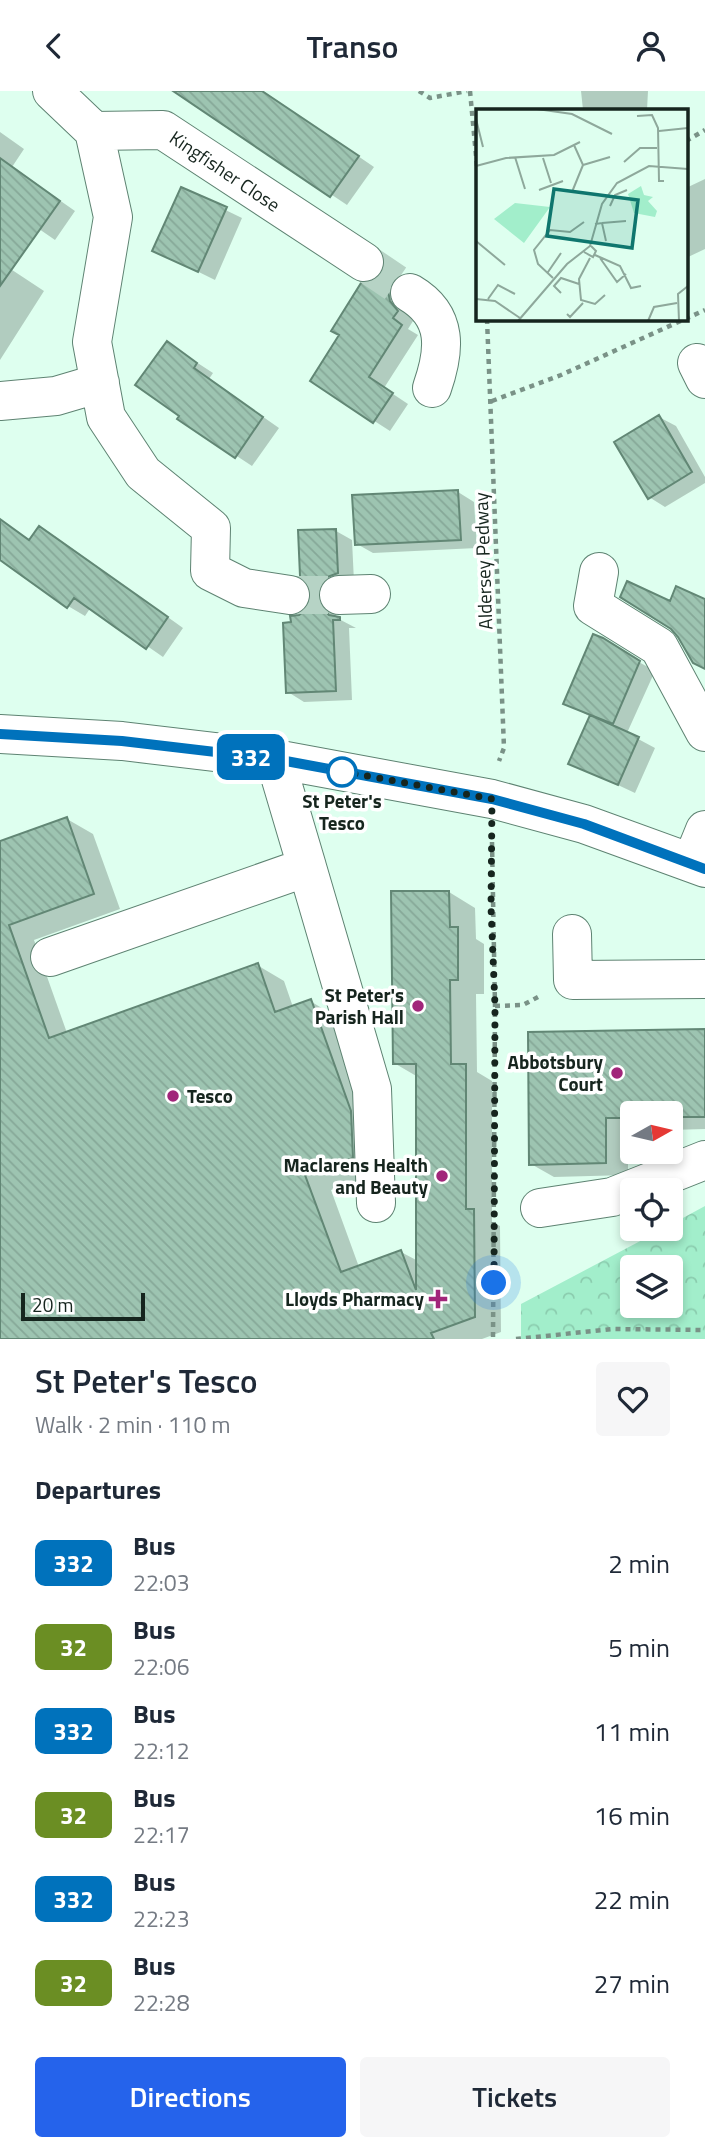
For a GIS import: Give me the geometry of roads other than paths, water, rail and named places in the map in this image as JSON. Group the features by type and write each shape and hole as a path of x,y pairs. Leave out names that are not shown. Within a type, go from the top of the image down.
{"street":[{"path":"52,91 94,131 113,217 92,342 107,417 144,473 211,528 210,571 244,588 290,595"},
{"name":"Kingfisher Close","path":"94,131 163,130 364,262"},
{"path":"410,293 422,300 436,317 441,343 441,363 432,388"},
{"path":"0,401 56,396 100,383"},
{"path":"599,572 593,606 659,647 704,729"},
{"path":"0,734 122,741 275,759 492,799 701,854"},
{"path":"275,759 372,1089 376,1203"},
{"path":"50,957 307,867"},
{"path":"572,935 573,980 705,979"},
{"path":"540,1208 612,1197 705,1160"}],"tunnel":[{"path":"364,262 410,293"},
{"path":"290,595 339,595"}],"place":[{"name":"St Peter's Tesco","path":"342,772"},
{"name":"St Peter's Parish Hall","path":"418,1006"},
{"name":"Abbotsbury Court","path":"617,1073"},
{"name":"Tesco","path":"173,1096"},
{"name":"Maclarens Health and Beauty","path":"442,1176"},
{"name":"Lloyds Pharmacy","path":"438,1299"}]}
